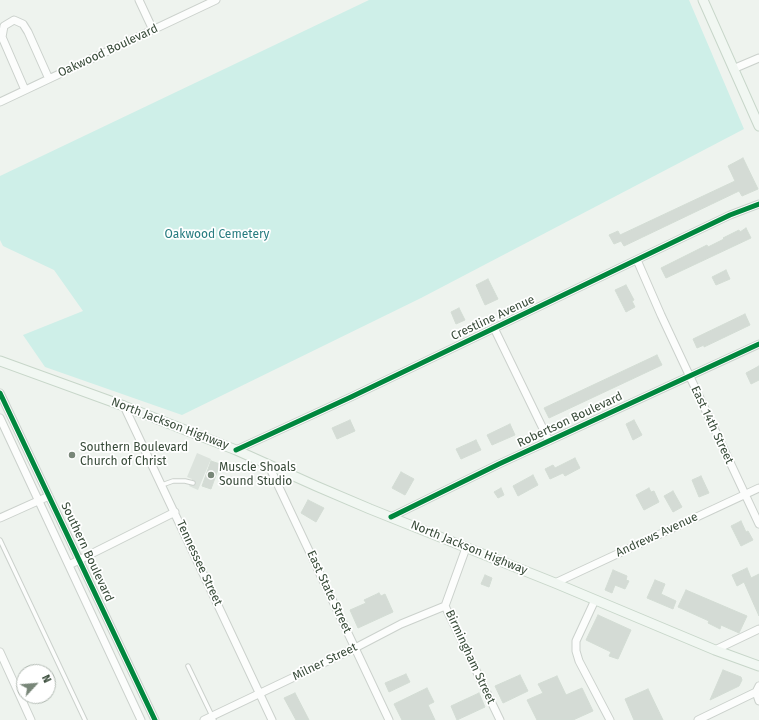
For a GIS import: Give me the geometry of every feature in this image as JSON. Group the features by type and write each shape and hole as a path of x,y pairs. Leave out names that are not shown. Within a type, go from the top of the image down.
{"main road":[{"path":"703,0 759,126"},
{"name":"North Jackson Highway","path":"0,361 124,406 236,450 316,486 466,548 555,583 715,650 759,666"}],"street":[{"path":"139,0 153,30"},
{"name":"Oakwood Boulevard","path":"0,102 216,0"},
{"path":"25,90 2,37 4,26 14,20 23,24 28,32 50,79"},
{"path":"733,69 759,58"},
{"name":"Crestline Avenue","path":"236,450 724,218 759,204"},
{"name":"East 14th Street","path":"637,260 661,315 759,524"},
{"path":"494,328 549,441"},
{"name":"Robertson Boulevard","path":"391,517 498,464 759,344"},
{"name":"Southern Boulevard","path":"0,392 155,720"},
{"name":"Tennessee Street","path":"124,406 272,720"},
{"name":"Southern Boulevard","path":"0,418 141,720"},
{"name":"East State Street","path":"268,464 356,648 388,720"},
{"name":"Andrews Avenue","path":"555,583 759,488"},
{"path":"0,518 49,496"},
{"path":"69,565 175,512"},
{"name":"Birmingham Street","path":"466,548 446,606 500,720"},
{"path":"595,600 576,641 576,651 579,661 610,720"},
{"name":"Milner Street","path":"204,720 213,718 260,693 356,648 401,624 446,606"},
{"path":"715,650 759,629"},
{"path":"0,652 32,720"},
{"path":"698,720 757,689 759,701"}],"lane":[{"path":"162,485 185,481 193,483"},
{"path":"0,540 85,720"},
{"path":"188,666 213,718"}],"green space":[{"name":"Oakwood Cemetery","path":"369,0 689,0 744,129 421,298 182,415 45,367 23,335 83,311 54,270 3,246 0,240 0,176"}],"shaded area":[{"path":"197,453 211,459 198,490 189,486 192,479 187,477"}],"building":[{"path":"743,158 758,189 742,196 739,191 624,246 621,241 614,244 609,235 618,231 620,235 735,181 728,166"},
{"path":"746,228 751,238 666,278 661,268 707,245 708,247 739,230 740,232"},
{"path":"726,270 730,279 716,285 712,277"},
{"path":"488,279 498,299 485,305 476,285"},
{"path":"626,285 634,300 632,301 635,307 626,312 615,290"},
{"path":"459,308 465,320 456,324 451,312"},
{"path":"745,314 750,325 704,347 704,345 697,348 693,339"},
{"path":"657,355 662,365 549,418 544,408"},
{"path":"759,366 759,380 751,384 746,373"},
{"path":"350,420 355,431 337,439 332,428"},
{"path":"634,420 642,435 633,440 626,424"},
{"path":"510,424 515,435 492,445 487,435"},
{"path":"476,440 481,450 461,459 456,449"},
{"path":"575,458 580,468 565,476 563,473 550,479 545,469 553,465 555,468"},
{"name":"Muscle Shoals Sound Studio","path":"211,461 220,464 211,489 202,486"},
{"path":"401,472 414,479 405,495 392,488"},
{"path":"533,475 538,485 518,496 513,486"},
{"path":"701,476 709,493 699,497 692,480"},
{"path":"501,488 504,495 498,498 494,492"},
{"path":"649,488 651,492 654,491 659,502 644,510 636,495"},
{"path":"673,491 682,507 673,512 664,496"},
{"path":"308,500 324,508 316,522 301,513"},
{"path":"741,521 746,532 748,531 753,540 741,546 731,526"},
{"path":"747,568 751,578 759,574 759,616 744,582 737,586 732,575"},
{"path":"613,570 627,576 626,580 629,581 625,589 615,585 612,593 605,590"},
{"path":"485,575 492,578 489,587 481,584"},
{"path":"655,580 665,584 661,594 676,601 673,609 647,598"},
{"path":"686,590 747,616 739,633 721,625 720,629 708,623 709,621 678,607"},
{"path":"379,593 381,596 385,594 393,612 358,628 350,610 366,603 364,600"},
{"path":"598,615 631,630 618,659 609,656 611,652 586,640"},
{"path":"723,670 741,677 742,680 739,686 710,700"},
{"path":"406,674 410,682 389,692 385,683"},
{"path":"520,675 528,691 503,703 495,686"},
{"path":"557,676 566,695 582,688 593,711 573,720 537,720 527,700 543,693 538,684"},
{"path":"427,688 434,702 428,705 435,720 402,720 394,704"},
{"path":"648,689 663,720 634,720 625,699"},
{"path":"295,693 309,720 296,720 284,698"},
{"path":"479,693 485,707 457,720 451,706"}],"cycle path":[{"path":"236,450 351,397 730,215 759,204"},
{"path":"391,517 499,464 759,344"},
{"path":"0,393 155,720"}],"place":[{"name":"Southern Boulevard Church of Christ","path":"72,455"},
{"name":"Muscle Shoals Sound Studio","path":"211,475"}]}
